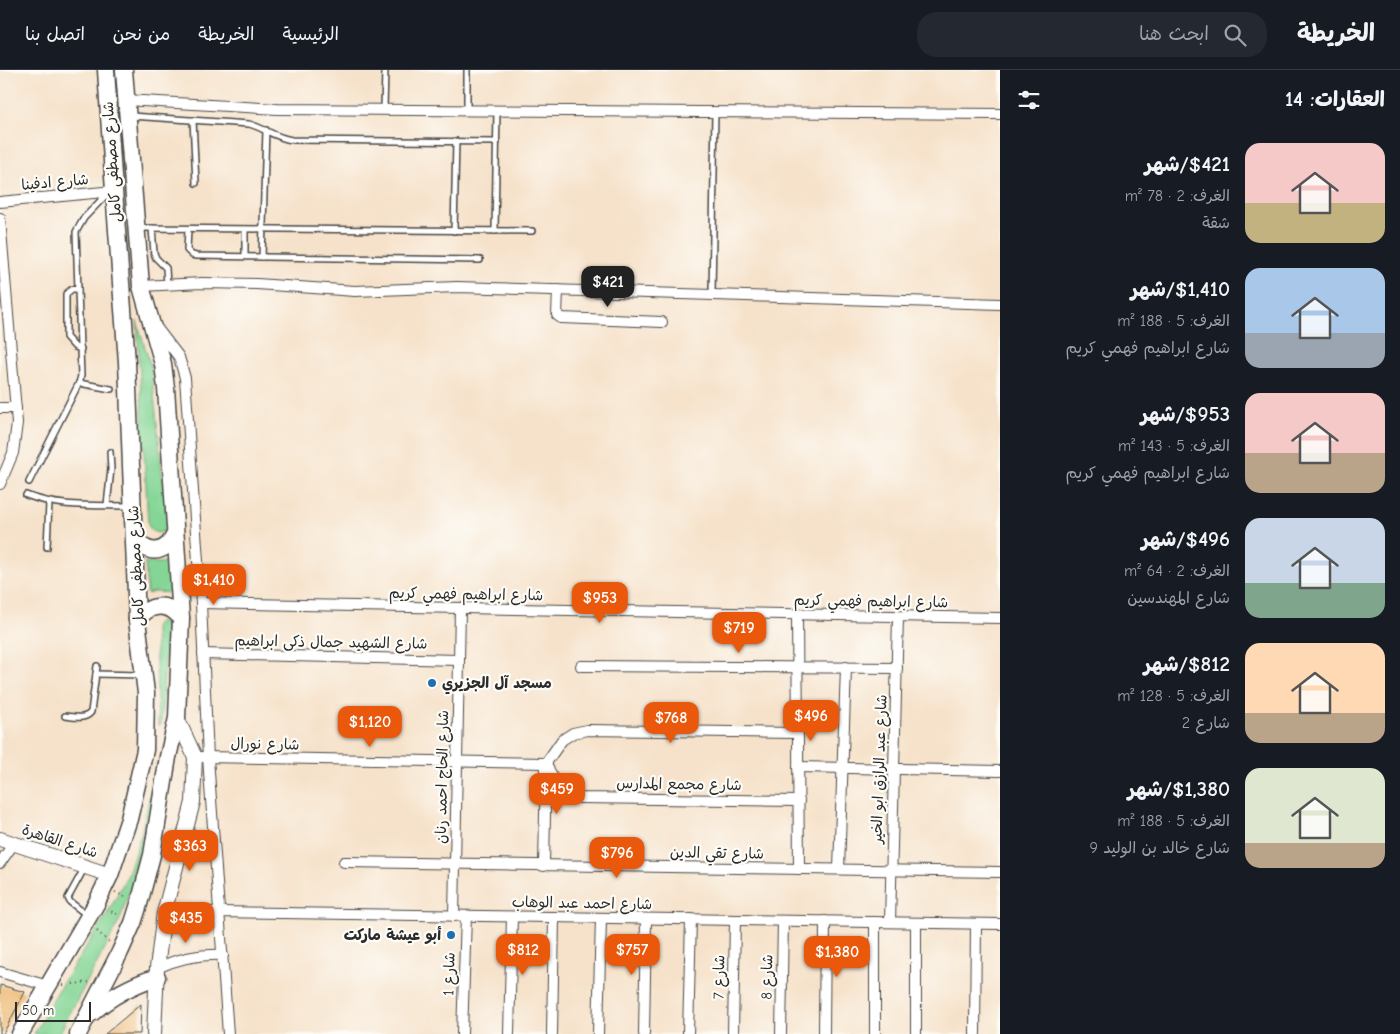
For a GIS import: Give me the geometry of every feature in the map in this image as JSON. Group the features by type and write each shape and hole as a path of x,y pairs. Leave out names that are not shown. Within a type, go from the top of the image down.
{"main road":[{"name":"شارع مصطفى كامل","path":"20,1034 90,914 107,881 129,819 145,750 146,693 137,620 127,362 111,192 106,70"},
{"name":"شارع مصطفى كامل","path":"81,1028 120,952 139,904 152,855 168,757 177,718 181,618 166,388 163,364 141,286 144,228 126,108 124,70"},
{"path":"134,534 138,542 145,548 154,551 164,548 171,542 175,534"},
{"path":"137,620 150,608 159,606 168,607 181,618"},
{"path":"154,1034 157,972 164,913 193,802 201,757 177,718"},
{"name":"شارع القاهرة","path":"7,841 86,867 107,881"},
{"path":"81,1028 93,1012 112,996 157,972"}],"street":[{"path":"126,108 1000,114"},
{"name":"شارع ادفينا","path":"0,202 111,192"},
{"path":"0,218 16,408 13,453 0,484"},
{"path":"141,286 257,284 355,290 457,287 1000,304"},
{"path":"558,290 558,315 561,318 662,322"},
{"path":"151,320 179,357 185,378 201,603 201,757 220,912 228,1034"},
{"path":"0,408 16,408"},
{"name":"شارع ابراهيم فهمي كريم","path":"201,603 1000,618"},
{"name":"شارع الحاج احمد رنان","path":"454,916 460,608"},
{"path":"797,615 799,869"},
{"name":"شارع عبد الرازق ابو الخير","path":"890,922 898,616"},
{"name":"شارع الشهيد جمال ذكى ابراهيم","path":"202,654 459,660"},
{"path":"581,666 897,668"},
{"path":"839,870 846,667"},
{"path":"544,866 546,764 562,740 573,733 587,730 798,732"},
{"name":"شارع نورال","path":"201,757 546,764"},
{"name":"شارع مجمع المدارس","path":"546,764 559,786 569,794 581,798 799,801"},
{"path":"798,767 1000,771"},
{"path":"0,863 7,841"},
{"name":"شارع تقي الدين","path":"344,862 1000,872"},
{"name":"شارع احمد عبد الوهاب","path":"164,913 220,912 1000,924"},
{"name":"شارع 1","path":"462,1034 466,916"},
{"path":"509,1034 512,916"},
{"path":"552,1034 554,917"},
{"path":"598,1034 601,918"},
{"path":"644,1034 646,919"},
{"path":"688,1034 691,919"},
{"name":"شارع 7","path":"733,1034 735,920"},
{"name":"شارع 8","path":"781,1034 783,921"},
{"path":"824,1034 825,922"},
{"path":"875,1034 876,922"},
{"path":"916,923 916,1034"},
{"path":"974,1034 976,924"},
{"path":"157,972 172,961 189,956 223,955"},
{"path":"0,972 48,986"}],"lane":[{"path":"384,109 385,70"},
{"path":"467,70 467,110"},
{"path":"126,108 193,120 249,124 282,138 292,140 497,142"},
{"path":"495,231 497,110"},
{"path":"712,294 715,112"},
{"path":"193,120 196,183"},
{"path":"262,257 266,130"},
{"path":"454,231 456,141"},
{"path":"29,482 80,382 82,368 76,232 84,218 111,192"},
{"path":"167,285 166,268 156,258 144,228 532,231"},
{"path":"188,229 188,250 192,255 480,260"},
{"path":"245,229 245,256"},
{"path":"78,289 66,294 65,331 70,342 81,349"},
{"path":"80,382 111,388"},
{"path":"107,505 111,469 110,452"},
{"path":"26,496 72,505 133,506"},
{"path":"47,546 49,502"},
{"path":"65,716 82,718 88,716 91,712 97,666"},
{"path":"96,674 144,675"},
{"path":"86,867 68,898 70,902 90,914"}],"path":[{"path":"107,881 139,904"},
{"path":"90,914 133,923"},
{"path":"90,914 120,952"},
{"path":"48,986 106,981"}],"green space":[{"path":"137,321 151,367 168,525 165,531 158,533 152,531 148,525"},
{"path":"170,560 172,593 154,592 147,594 145,563 161,563"},
{"path":"161,621 167,628 161,725 158,726 155,629 156,624"},
{"path":"157,763 159,780 146,842 119,922 59,1034 34,1034 62,984 109,911 128,874 141,835"}],"building":[{"path":"0,985 25,992 3,1034 0,1034"},
{"path":"141,1004 140,1034 105,1034"}],"place":[{"name":"مسجد آل الجزيري","path":"432,683"},
{"name":"أبو عيشة ماركت","path":"451,935"}]}
